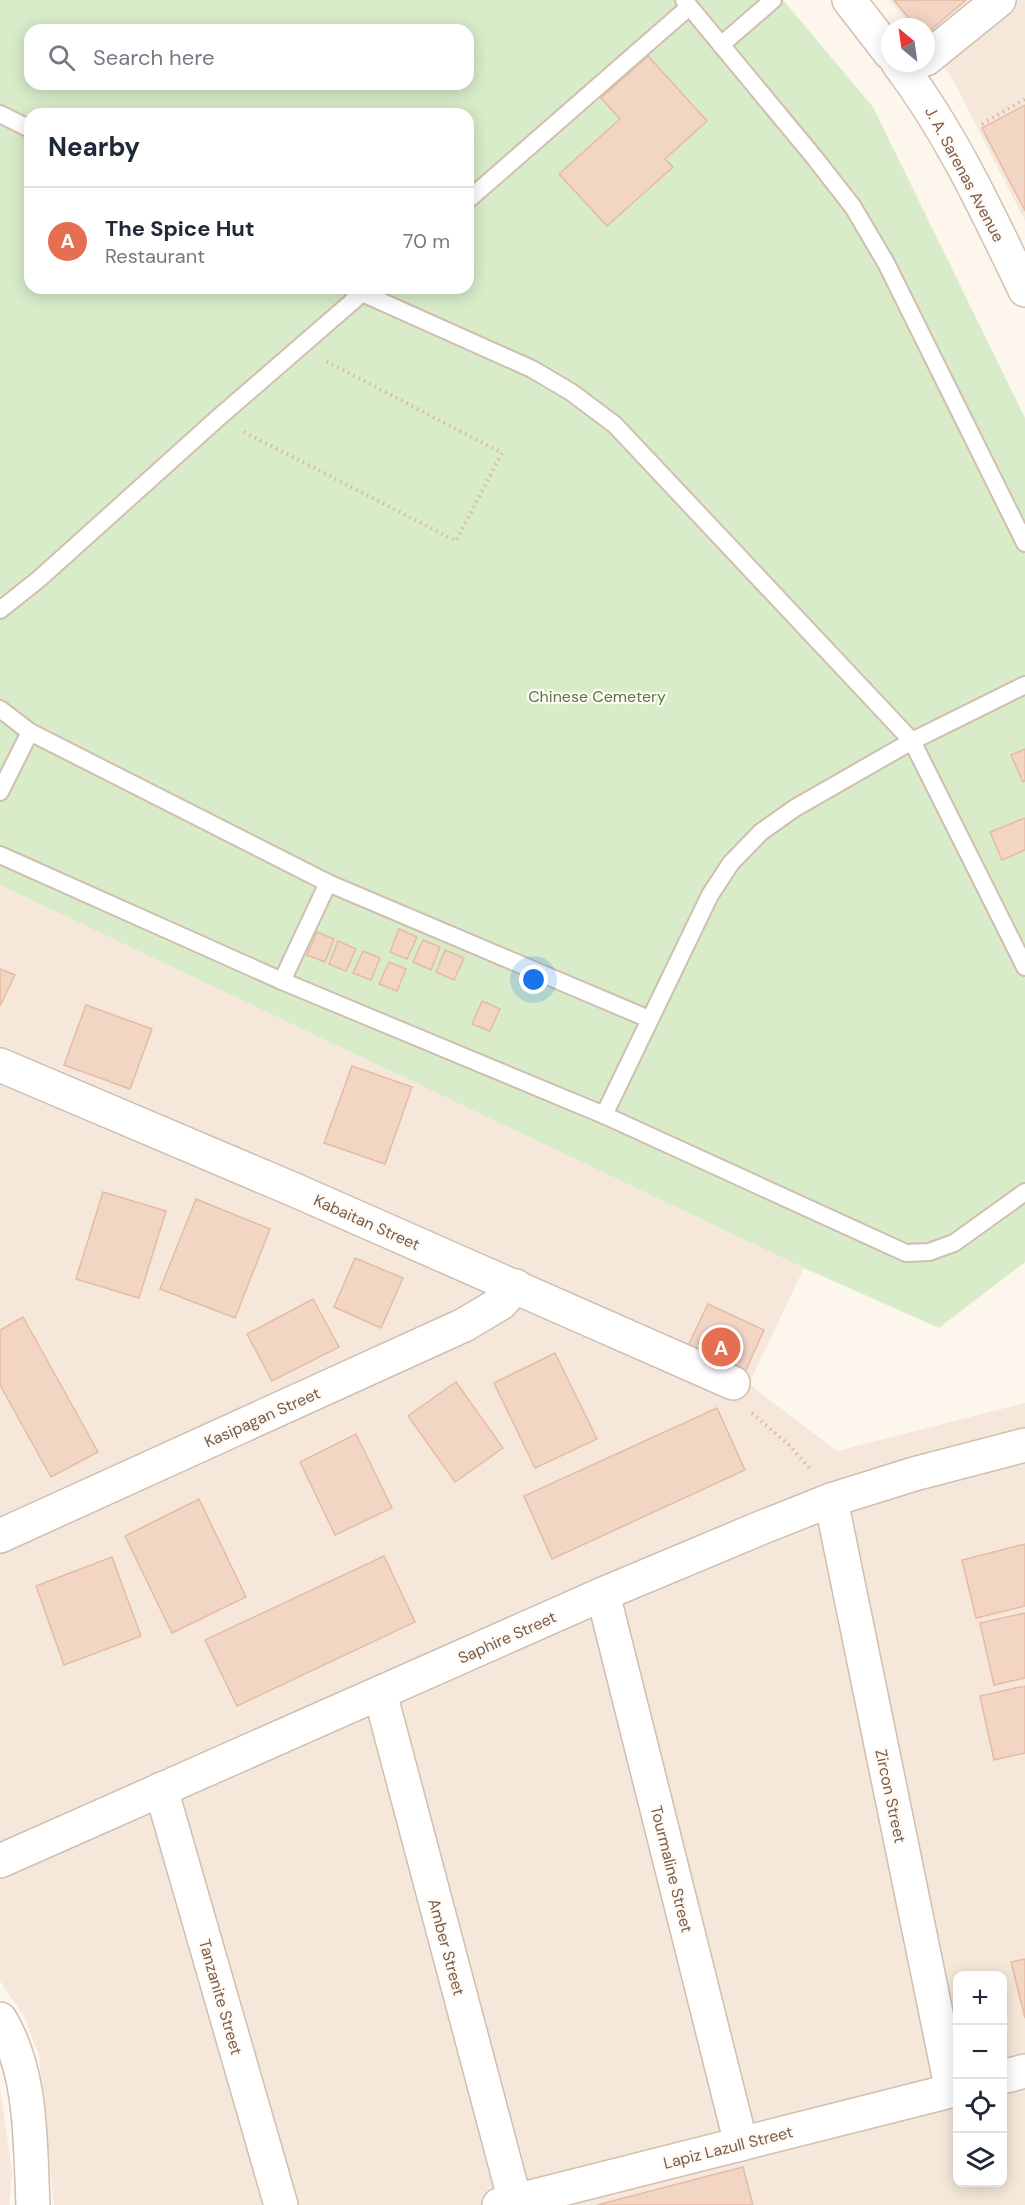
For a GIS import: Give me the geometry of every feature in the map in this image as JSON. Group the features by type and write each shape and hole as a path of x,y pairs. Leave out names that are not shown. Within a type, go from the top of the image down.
{"street":[{"name":"J. A. Sarenas Avenue","path":"849,0 881,34"},
{"path":"935,44 999,0"},
{"name":"J. A. Sarenas Avenue","path":"913,72 976,188 1025,290"},
{"name":"Kabaitan Street","path":"0,1065 516,1286 740,1396"},
{"name":"Kasipagan Street","path":"0,1536 464,1325 501,1303 516,1286"},
{"name":"Saphire Street","path":"0,1861 603,1594 831,1500 914,1474 1025,1445"},
{"name":"Zircon Street","path":"831,1500 953,2085"},
{"name":"Tourmaline Street","path":"603,1594 741,2144"},
{"name":"Amber Street","path":"380,1693 507,2203"},
{"name":"Tanzanite Street","path":"161,1790 281,2205"},
{"path":"0,2019 14,2048 24,2085 33,2205"},
{"path":"1007,2076 1025,2071"},
{"name":"Lapiz Lazull Street","path":"507,2203 953,2090"}],"lane":[{"path":"721,45 773,0"},
{"path":"474,195 686,3 853,207 886,262 1025,543"},
{"path":"0,114 24,126"},
{"path":"0,610 39,579 300,347 356,294"},
{"path":"369,294 532,369 571,392 615,425 912,741 1025,967"},
{"path":"604,1115 710,895 731,863 761,832 795,808 912,741 1025,684"},
{"path":"0,709 30,732 328,883 649,1020"},
{"path":"0,792 30,732"},
{"path":"0,855 282,981 604,1115 906,1252 929,1252 954,1243 1025,1192"},
{"path":"282,981 328,883"}],"path":[{"path":"951,142 1025,99"},
{"path":"218,418 456,541 502,453 300,347"},
{"path":"740,1396 791,1447 819,1480 831,1500"}],"shaded area":[{"path":"889,0 1025,0 1025,221 951,76 935,56 935,18 904,18"},
{"path":"0,885 804,1268 749,1384 837,1451 1025,1403 1025,2205 54,2205 39,2056 24,2016 0,1981"},
{"path":"0,2087 12,2173 9,2205 0,2205"}],"green space":[{"name":"Chinese Cemetery","path":"0,0 783,0 873,107 1025,418 1025,1262 939,1328 804,1268 0,885"}],"building":[{"path":"894,0 966,0 935,26 935,18 909,18"},
{"path":"648,56 707,121 665,159 673,167 607,226 559,174 620,119 601,98"},
{"path":"1025,105 1025,211 982,128"},
{"path":"1025,749 1025,781 1023,782 1011,755"},
{"path":"1025,818 1025,850 1002,860 990,832"},
{"path":"399,929 417,937 407,959 390,952"},
{"path":"317,932 334,939 325,962 307,955"},
{"path":"423,940 440,947 431,970 413,962"},
{"path":"338,941 356,949 346,971 329,964"},
{"path":"445,950 464,958 454,980 436,972"},
{"path":"363,951 380,958 371,980 353,973"},
{"path":"389,962 406,969 397,991 379,984"},
{"path":"0,969 15,975 0,1006"},
{"path":"482,1001 500,1009 490,1031 472,1024"},
{"path":"86,1005 152,1029 130,1089 64,1065"},
{"path":"352,1066 412,1087 385,1164 324,1143"},
{"path":"103,1192 166,1211 139,1298 76,1279"},
{"path":"196,1199 270,1229 235,1318 160,1289"},
{"path":"355,1258 403,1278 381,1328 334,1307"},
{"path":"313,1299 339,1347 272,1381 247,1334"},
{"path":"708,1304 764,1330 744,1374 687,1348"},
{"path":"23,1317 98,1452 51,1477 0,1385 0,1330"},
{"path":"555,1353 597,1439 535,1468 494,1383"},
{"path":"456,1382 503,1448 455,1482 408,1416"},
{"path":"717,1408 745,1470 552,1559 524,1496"},
{"path":"356,1434 392,1508 335,1535 300,1462"},
{"path":"199,1499 246,1597 172,1633 125,1536"},
{"path":"1025,1544 1025,1606 976,1618 962,1560"},
{"path":"384,1556 415,1622 237,1706 205,1640"},
{"path":"112,1557 141,1636 64,1665 36,1586"},
{"path":"1025,1613 1025,1678 994,1685 980,1623"},
{"path":"1025,1686 1025,1753 994,1760 980,1696"},
{"path":"1025,1959 1025,2018 1011,1962"},
{"path":"743,2167 753,2205 597,2205"}],"place":[{"name":"The Spice Hut","path":"721,1347"}]}
